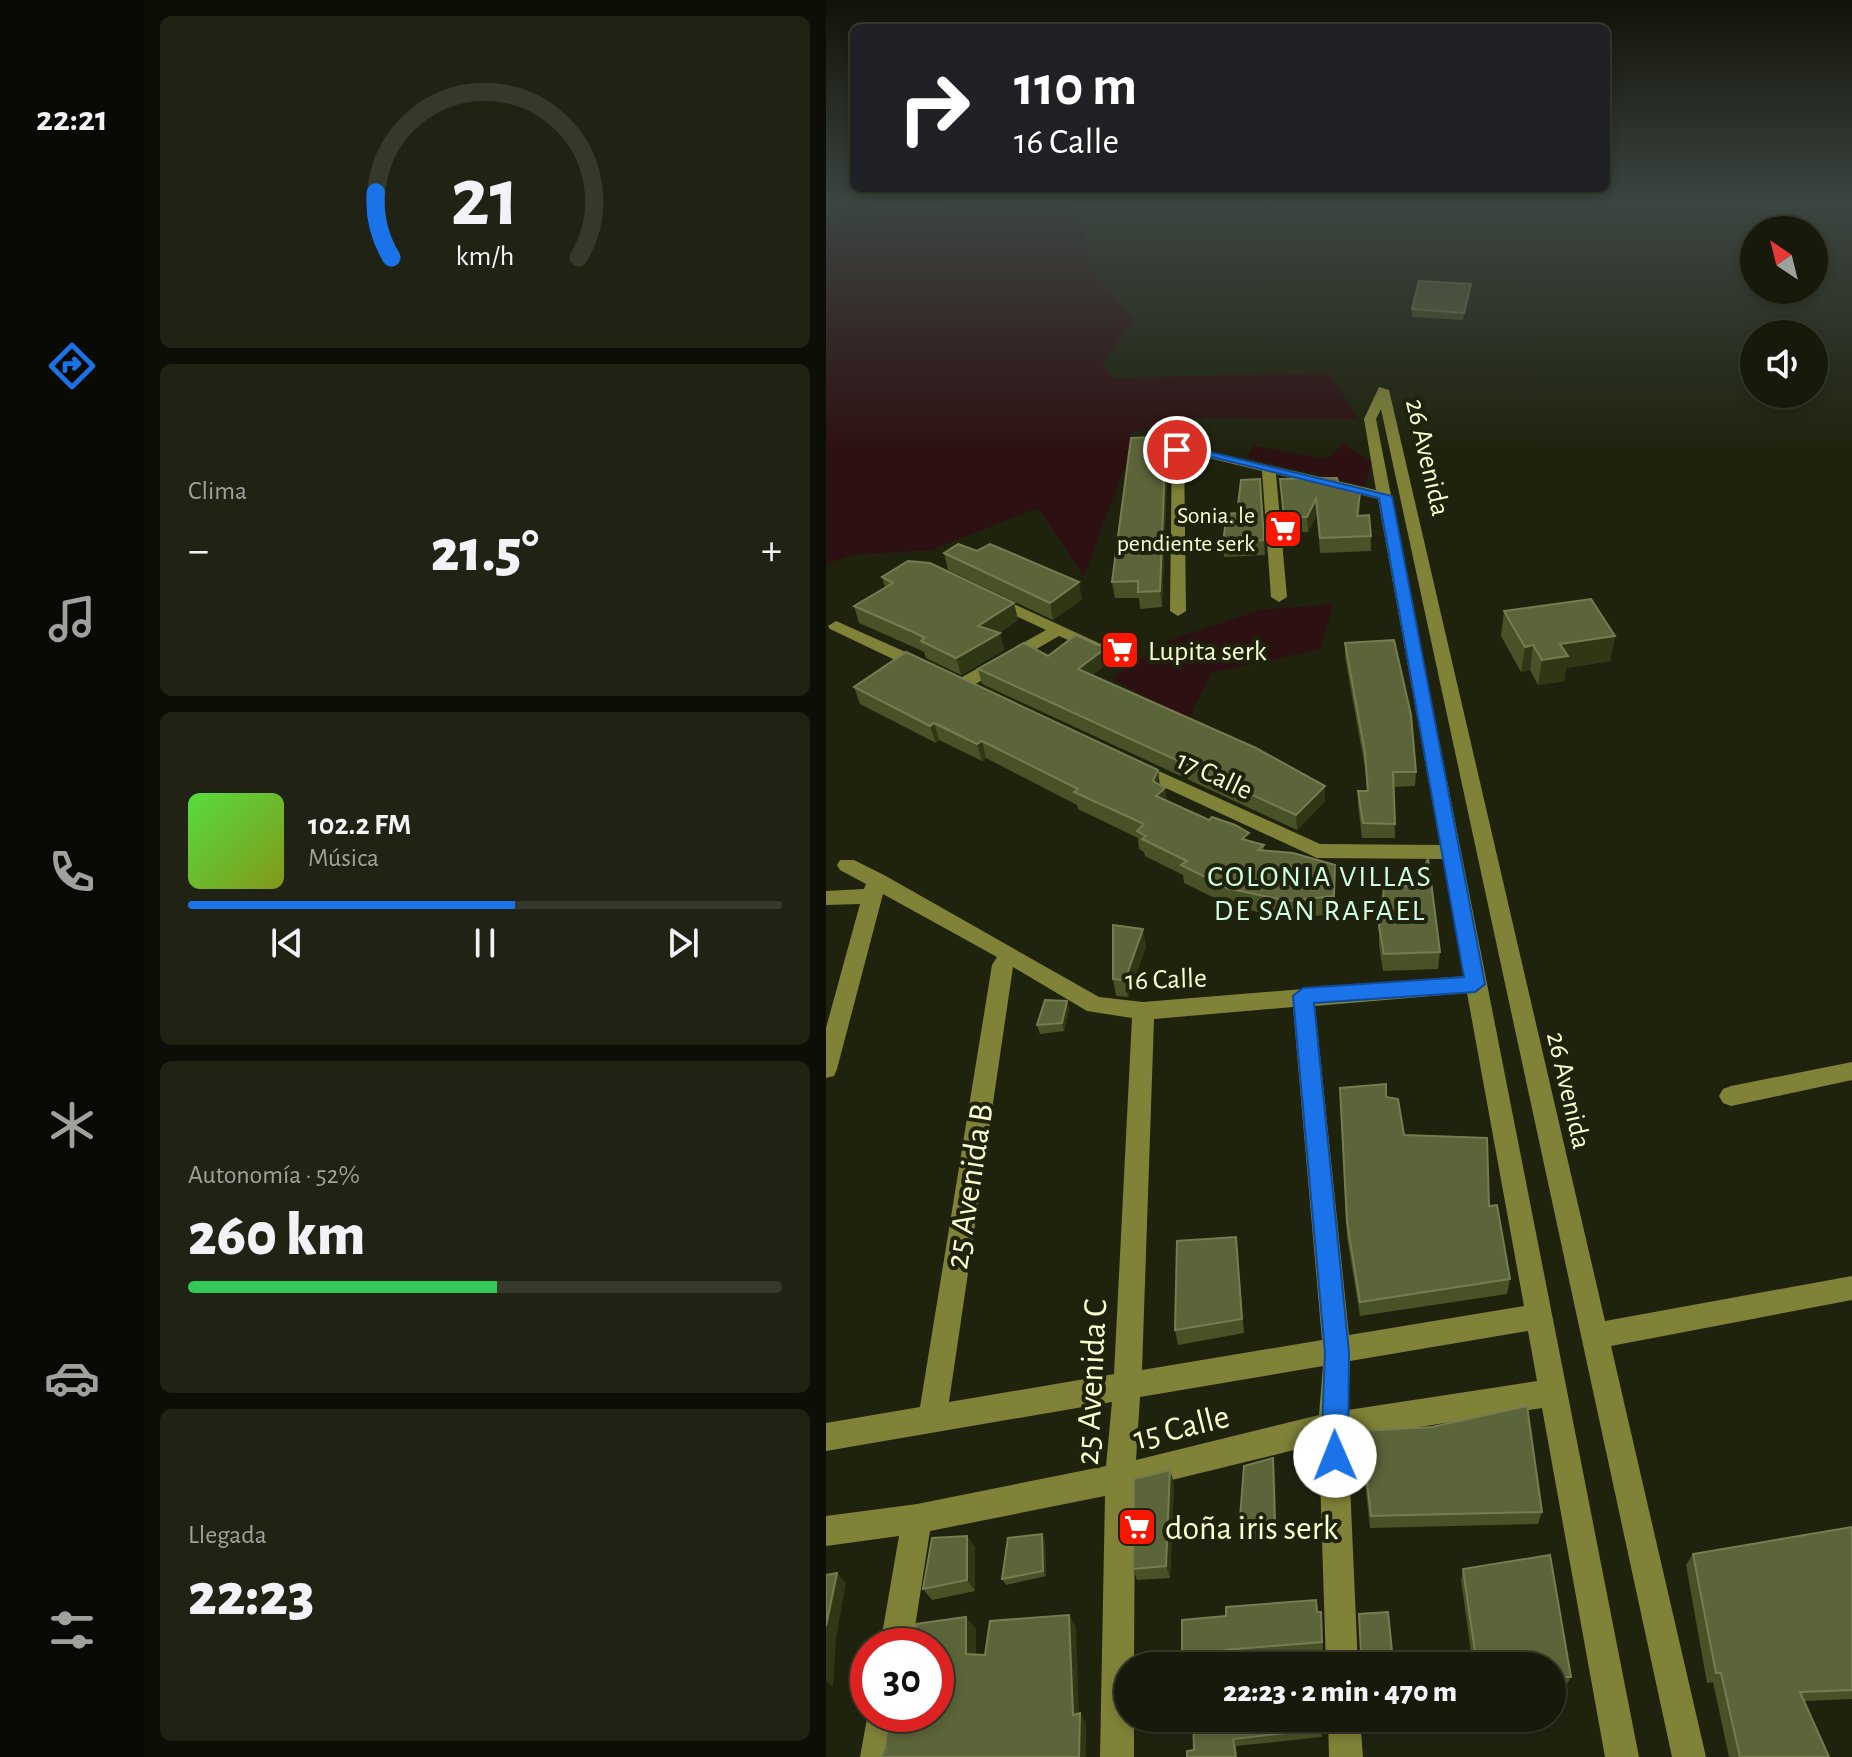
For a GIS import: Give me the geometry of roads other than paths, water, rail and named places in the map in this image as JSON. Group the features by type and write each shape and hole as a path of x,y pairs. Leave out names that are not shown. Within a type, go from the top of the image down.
{"street":[{"name":"26 Avenida","path":"1622,1757 1370,419 1383,390 1689,1757"},
{"path":"1178,611 1177,446 1385,496"},
{"path":"1269,467 1279,597"},
{"path":"975,592 1107,653"},
{"path":"836,626 989,698"},
{"path":"947,678 1058,630"},
{"name":"17 Calle","path":"1115,758 1317,851 1453,852"},
{"name":"16 Calle","path":"847,865 875,888 1010,954 1041,976 1095,1005 1143,1011 1475,984"},
{"path":"826,898 875,888 826,1069"},
{"name":"25 Avenida B","path":"932,1420 1003,965 1010,954"},
{"path":"1303,996 1337,1353 1333,1426 1341,1652"},
{"name":"25 Avenida C","path":"1117,1757 1120,1478 1127,1388 1143,1011"},
{"path":"1731,1096 1852,1071"},
{"path":"1594,1336 1852,1288"},
{"name":"15 Calle","path":"826,1437 1337,1353 1539,1316"},
{"name":"15 Calle","path":"826,1531 917,1519 1120,1478 1333,1426 1554,1392"},
{"path":"899,1628 917,1519"},
{"path":"877,1757 881,1732"},
{"path":"1345,1732 1346,1757"}],"place":[{"name":"Sonia. le pendiente serk","path":"1283,529"},
{"name":"Lupita serk","path":"1120,650"},
{"name":"doña iris serk","path":"1137,1527"}],"district":[{"name":"COLONIA VILLAS DE SAN RAFAEL","path":"1320,893"}]}
